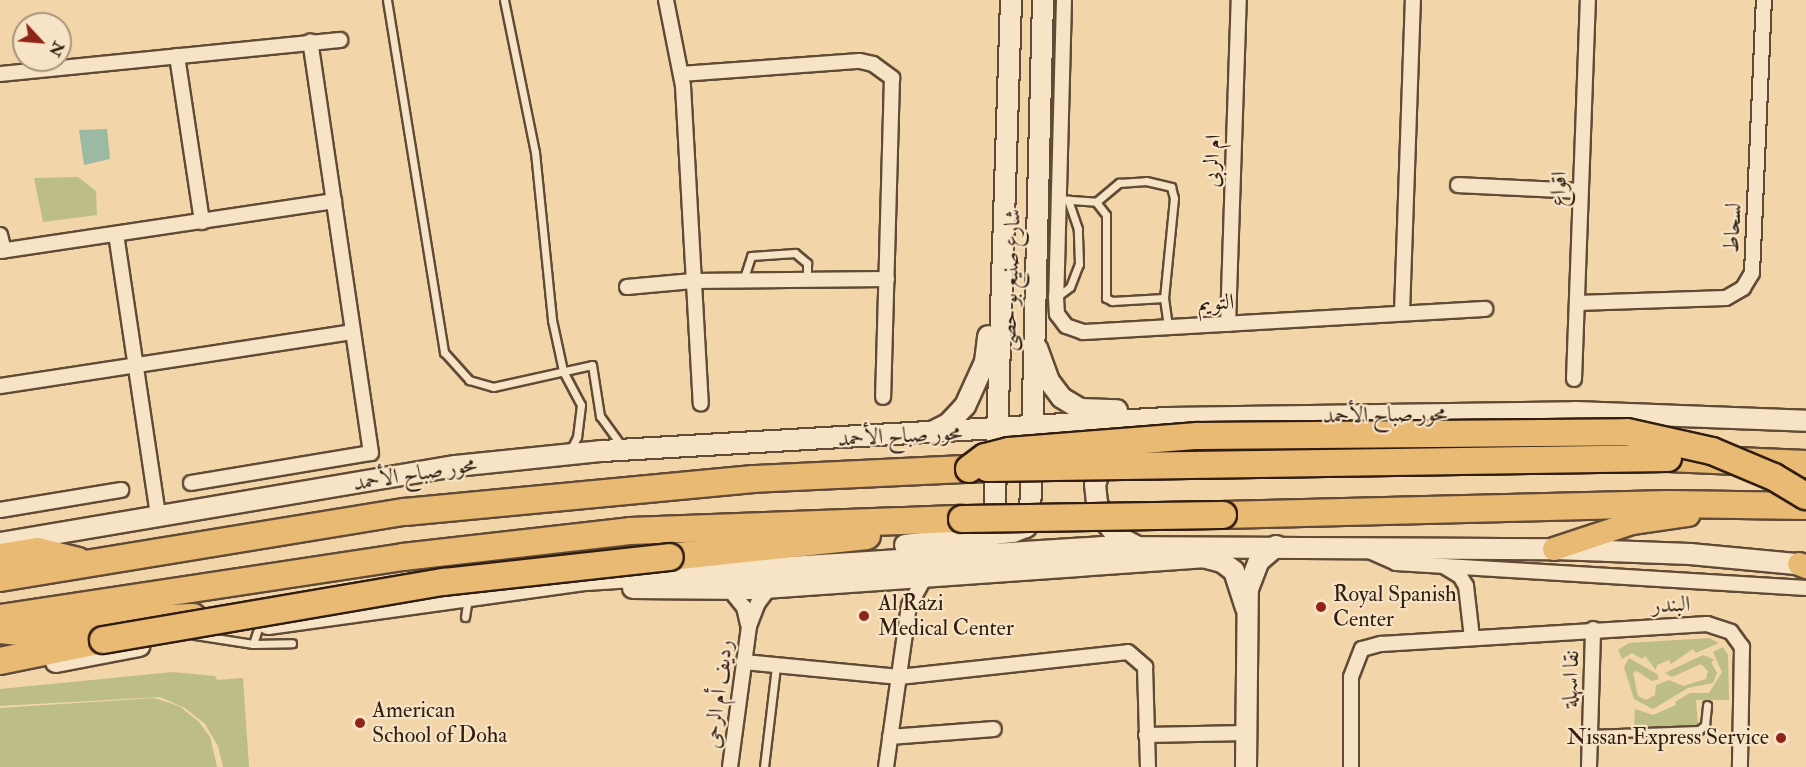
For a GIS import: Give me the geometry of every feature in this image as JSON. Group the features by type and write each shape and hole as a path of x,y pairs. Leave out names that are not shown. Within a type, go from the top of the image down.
{"highway":[{"path":"969,469 986,458 1009,451 1197,436 1627,432 1712,451 1774,477 1806,496"},
{"name":"محور صباح الأحمد","path":"2,571 54,552 84,564 405,512 718,482 969,469 1668,458 1806,464"},
{"path":"0,618 403,557 619,533 962,519 1669,504 1806,506"},
{"path":"0,661 444,582 860,537 900,531 922,520"},
{"path":"0,630 29,633 151,618 255,618 277,630"}],"main road":[{"path":"1554,549 1655,517 1806,517"}],"street":[{"path":"666,0 681,74 701,404"},
{"name":"شارع صنيع بو حصى","path":"998,543 997,430 1002,203 1011,0"},
{"name":"شارع صنيع بو حصى","path":"729,580 771,559 998,543 1020,530 1030,520 1043,0"},
{"name":"شارع صنيع بو حصى","path":"1056,297 1063,199 1064,0"},
{"name":"ام الربى","path":"1228,324 1239,0"},
{"path":"1402,312 1413,0"},
{"name":"اقواع","path":"1574,379 1588,0"},
{"name":"لسحاط","path":"1578,303 1726,298 1743,288 1752,273 1764,0"},
{"path":"0,74 340,40"},
{"path":"190,483 371,453 310,42"},
{"path":"177,56 202,222"},
{"path":"681,74 860,61 883,69 892,78 894,89 883,397"},
{"path":"1458,185 1580,191"},
{"path":"0,235 2,251 333,201"},
{"path":"928,434 957,416 985,362 994,226 1002,203"},
{"path":"116,234 159,516"},
{"path":"627,287 693,281 887,279"},
{"name":"التويم","path":"1056,297 1059,318 1076,330 1228,324 1402,312 1485,309"},
{"path":"0,386 353,332"},
{"path":"1033,333 1049,381 1070,404 1095,411 1139,408 1168,418"},
{"name":"محور صباح الأحمد","path":"0,543 456,466 626,450 1031,429 1168,418 1575,412 1806,421"},
{"path":"1137,546 1118,536 1101,512 1095,484 1101,461 1115,443 1168,418"},
{"path":"0,510 121,490"},
{"path":"998,543 1554,549 1690,554 1804,565"},
{"path":"1246,767 1246,608 1253,569 1275,546"},
{"path":"1359,546 1396,563 1806,588"},
{"path":"0,673 195,635 277,630 468,596 586,580 616,587 729,580 770,587 883,577 1197,557 1215,560 1234,570 1246,608"},
{"path":"1443,566 1460,576 1466,586 1472,638"},
{"path":"886,767 909,606 927,574"},
{"path":"883,577 900,589 909,606"},
{"name":"رديف أم الرحى","path":"729,580 744,607 749,626"},
{"name":"رديف أم الرحى","path":"730,767 749,626 758,603 770,587"},
{"name":"البندر","path":"1351,767 1351,677 1362,649 1381,644 1593,629 1707,624 1724,628 1738,638 1745,667 1740,767"},
{"name":"نقا اسهلة","path":"1589,767 1593,629"},
{"path":"744,662 899,677 1128,652 1145,667 1148,767"},
{"path":"890,737 994,729"},
{"path":"1146,735 1247,733"}],"lane":[{"path":"387,0 444,352 464,377 493,387 592,365 600,416 626,450"},
{"path":"504,0 528,109 544,270 564,371 581,405 577,437 568,454"},
{"path":"1063,199 1096,202 1119,183 1146,181 1171,186 1174,198 1164,298 1168,327"},
{"path":"1056,297 1070,287 1079,264 1078,229 1063,199"},
{"path":"1096,202 1106,215 1106,298 1112,301 1164,298"},
{"path":"743,281 751,256 795,253 807,263 807,280"},
{"path":"465,616 468,596"},
{"path":"253,644 277,630"},
{"path":"195,635 253,644 277,630"},
{"path":"765,767 776,666"},
{"path":"1590,734 1699,730 1706,722 1707,705"}],"green space":[{"path":"78,177 96,191 97,215 43,222 34,178"},
{"path":"1709,638 1719,643 1696,653 1693,649 1671,664 1669,660 1657,665 1656,670 1645,656 1642,659 1632,653 1622,659 1618,650 1629,643"},
{"path":"1723,647 1728,655 1729,700 1696,700 1698,725 1634,728 1635,709 1653,715 1676,705 1675,702 1690,693 1709,693 1722,672 1713,652"},
{"path":"1703,655 1715,660 1711,662 1717,673 1713,683 1688,688 1653,709 1634,699 1624,667 1629,658 1657,674 1659,679 1652,681 1637,671 1633,673 1638,696 1646,700 1655,695 1656,685 1669,680 1683,686 1706,679 1708,671 1701,664 1672,677 1665,673"},
{"path":"173,672 215,676 217,680 243,678 249,767 223,767 218,746 205,724 185,708 160,697 0,706 0,689"},
{"path":"154,698 179,706 199,722 210,737 217,767 0,767 0,708"}],"shaded area":[{"path":"107,129 110,159 84,165 79,130"}],"place":[{"name":"Royal Spanish Center","path":"1321,607"},
{"name":"Al Razi Medical Center","path":"864,616"},
{"name":"American School of Doha","path":"360,723"},
{"name":"Nissan Express Service","path":"1781,738"}]}
